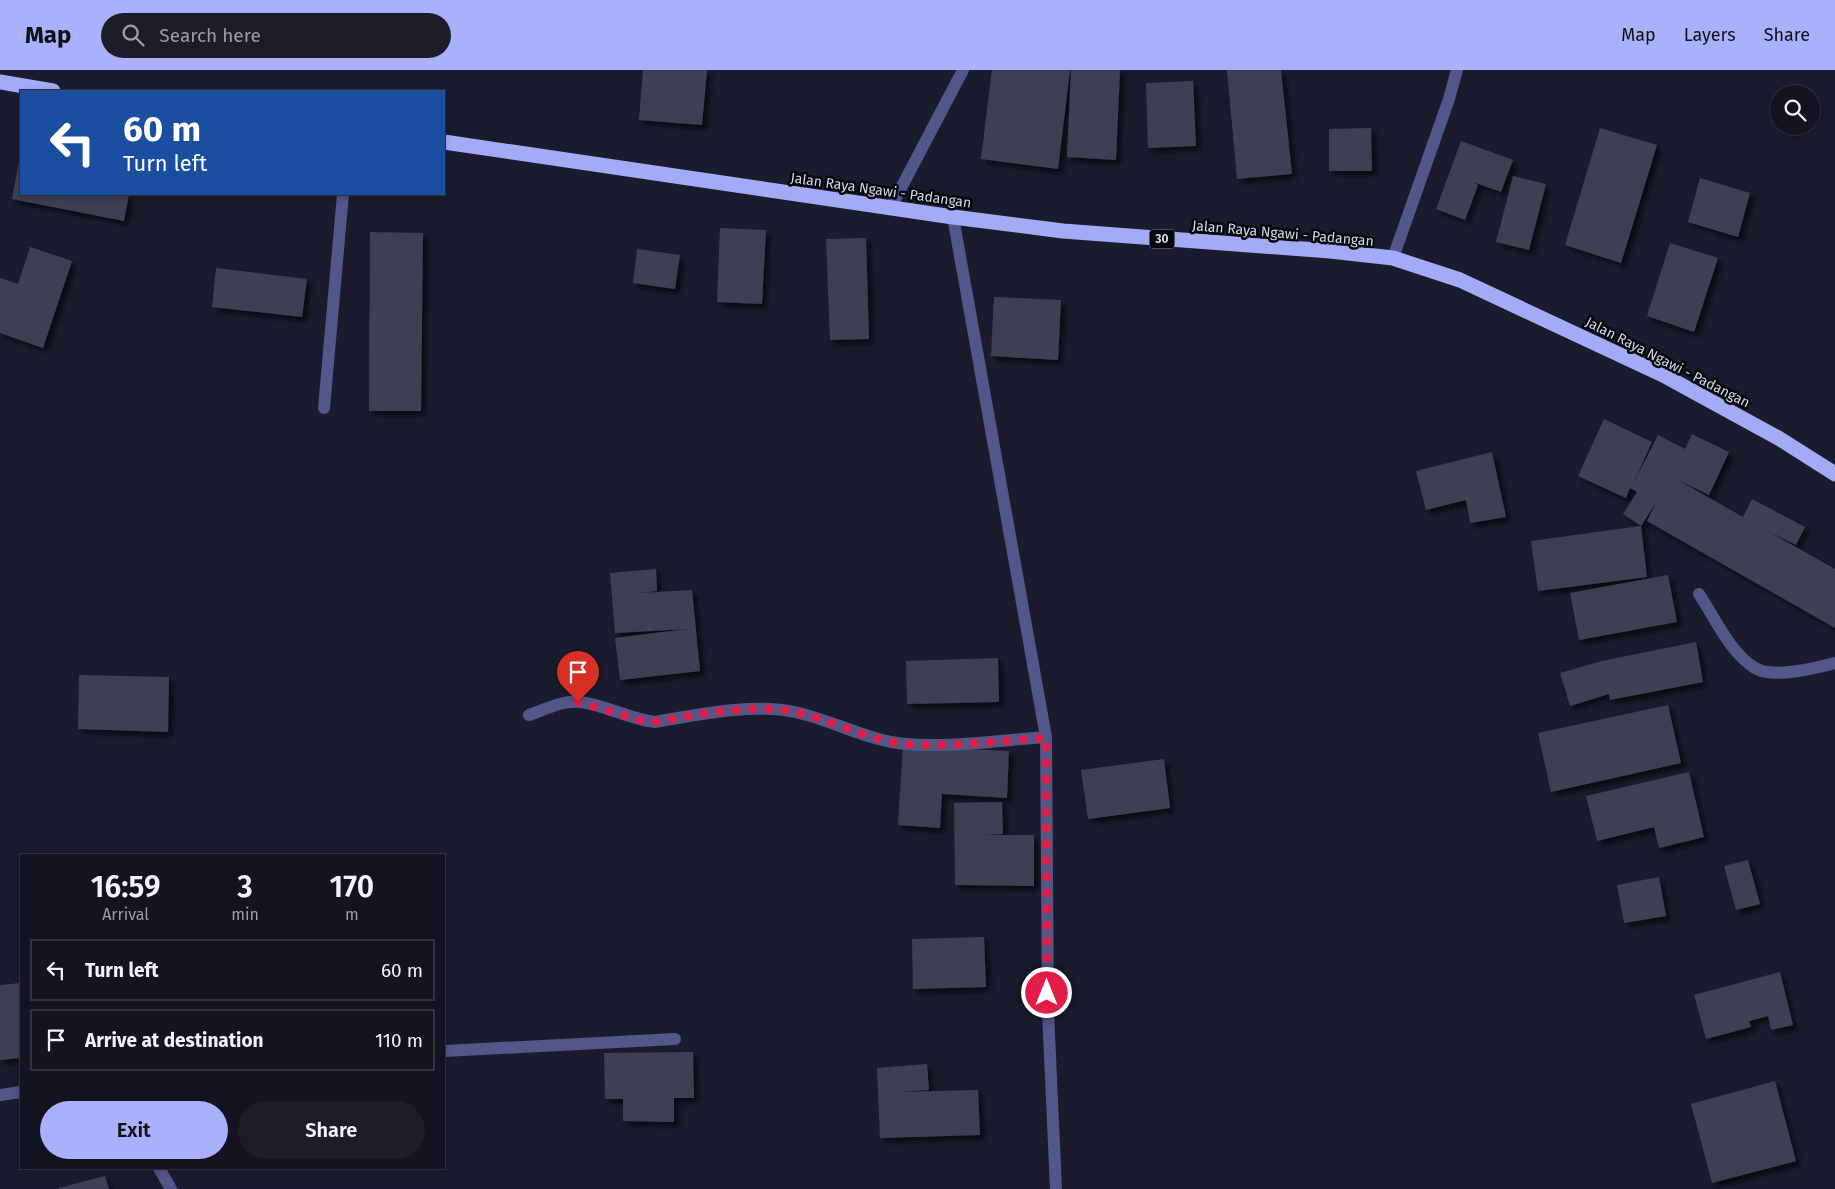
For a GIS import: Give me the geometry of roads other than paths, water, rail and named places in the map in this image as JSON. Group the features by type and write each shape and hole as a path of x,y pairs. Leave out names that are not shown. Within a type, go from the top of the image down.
{"highway":[{"path":"0,82 47,90"},
{"name":"Jalan Raya Ngawi - Padangan","path":"445,142 890,209 1063,231 1330,251 1393,258 1460,280 1663,375 1780,439 1835,474"}],"street":[{"path":"890,209 963,70"},
{"path":"1393,258 1449,99 1457,70"},
{"path":"324,408 343,195"},
{"path":"953,217 1046,738 1048,1012 1056,1189"},
{"path":"1699,594 1737,653 1756,669 1783,673 1835,663"},
{"path":"529,715 561,704 578,702 639,720 655,722 755,709 776,709 796,712 879,739 905,744 1046,738"},
{"path":"445,1051 675,1039"},
{"path":"0,1095 20,1092"},
{"path":"161,1169 172,1189"}]}
